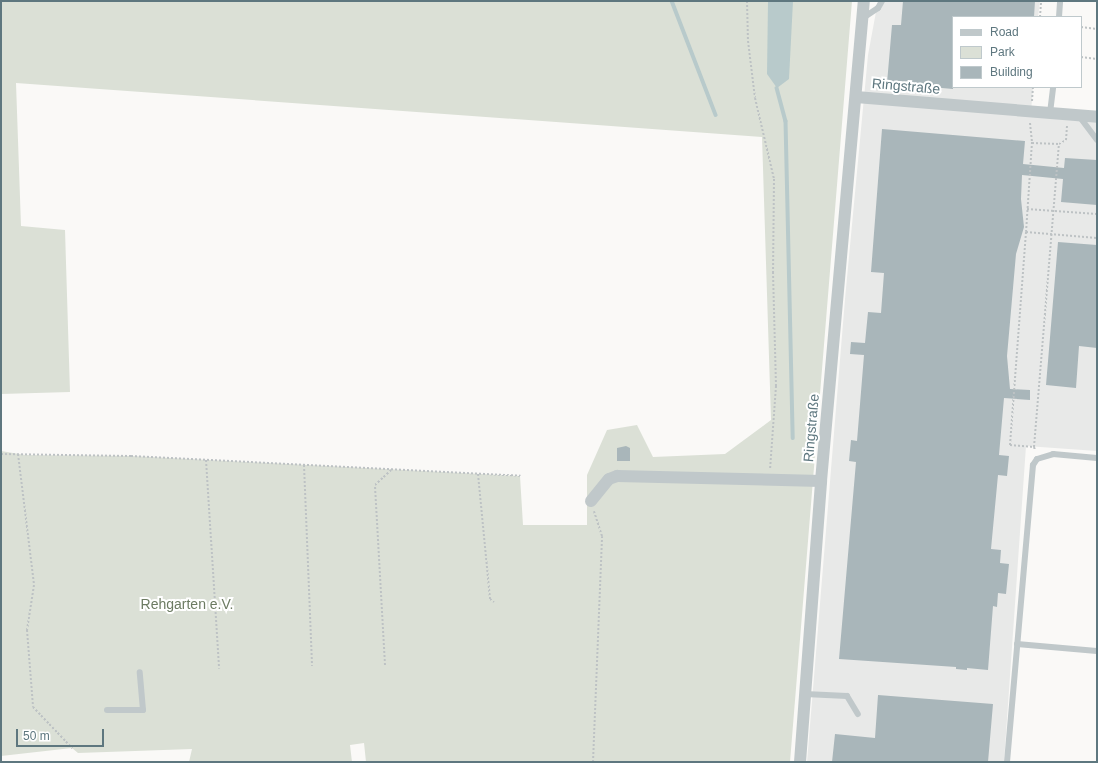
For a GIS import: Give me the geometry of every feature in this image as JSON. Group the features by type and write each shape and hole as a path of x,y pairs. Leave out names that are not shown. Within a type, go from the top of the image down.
{"street":[{"name":"Ringstraße","path":"800,762 822,481 864,1"},
{"name":"Ringstraße","path":"856,97 1097,117"},
{"path":"591,501 609,479 617,476 822,481"}],"lane":[{"path":"863,18 878,8 882,1"},
{"path":"1059,16 1060,1"},
{"path":"1050,113 1053,88"},
{"path":"1073,115 1097,140"},
{"path":"1007,762 1031,474 1037,459 1053,454 1097,458"},
{"path":"1017,644 1097,651"},
{"path":"107,710 143,710 140,672"},
{"path":"805,694 847,696 858,714"}],"path":[{"path":"747,1 748,40 755,98 774,180 773,272 776,386 769,480"},
{"path":"1040,16 1041,1"},
{"path":"1082,28 1097,29"},
{"path":"1082,57 1097,59"},
{"path":"1033,88 1029,134 1032,142 1010,445 1034,447"},
{"path":"1032,142 1059,144 1066,140 1073,115"},
{"path":"1037,459 1034,447 1053,235 1059,144"},
{"path":"1027,209 1097,214"},
{"path":"1026,232 1097,238"},
{"path":"1,454 206,460 520,476"},
{"path":"18,454 34,585 27,630 34,707 72,748"},
{"path":"206,460 219,669"},
{"path":"304,465 312,666"},
{"path":"385,665 376,485 391,470"},
{"path":"478,474 490,599 494,602"},
{"path":"591,501 602,536 593,762"}],"shaded area":[{"path":"768,1 793,1 789,79 777,88 767,74"},
{"path":"878,1 1040,1 1038,16 952,16 952,88 1033,88 1031,112 1097,119 1097,451 1026,446 1004,762 807,762 845,299 868,55"}],"green space":[{"name":"Rehgarten e.V.","path":"1,1 852,1 790,762 366,762 364,743 350,745 352,762 189,762 192,749 78,753 72,748 1,756 1,451 25,455 131,456 520,476 523,525 587,525 587,475 607,430 637,425 653,457 725,454 771,420 762,137 16,83 21,226 65,230 70,392 1,394"}],"building":[{"path":"903,1 1035,1 1034,16 952,16 953,89 887,83 892,25 901,25"},
{"path":"882,129 1025,141 1023,164 1064,168 1065,158 1097,160 1097,205 1061,202 1063,179 1022,175 1021,199 1024,227 1016,254 1007,356 1010,389 1030,390 1030,400 1004,398 999,455 1009,456 1007,476 998,475 991,549 1001,550 1000,563 1009,564 1006,594 998,593 997,607 993,606 988,670 967,668 967,670 956,669 956,667 839,659 856,462 849,461 851,440 857,441 864,355 850,354 851,342 865,343 868,312 881,313 884,273 871,272"},
{"path":"1058,242 1097,245 1097,348 1079,346 1076,388 1046,385"},
{"path":"626,446 630,448 630,461 617,461 617,448"},
{"path":"878,695 993,704 988,762 832,762 835,734 875,738"}],"waterway":[{"path":"672,1 716,115"},
{"path":"777,88 786,121 793,438"}]}
